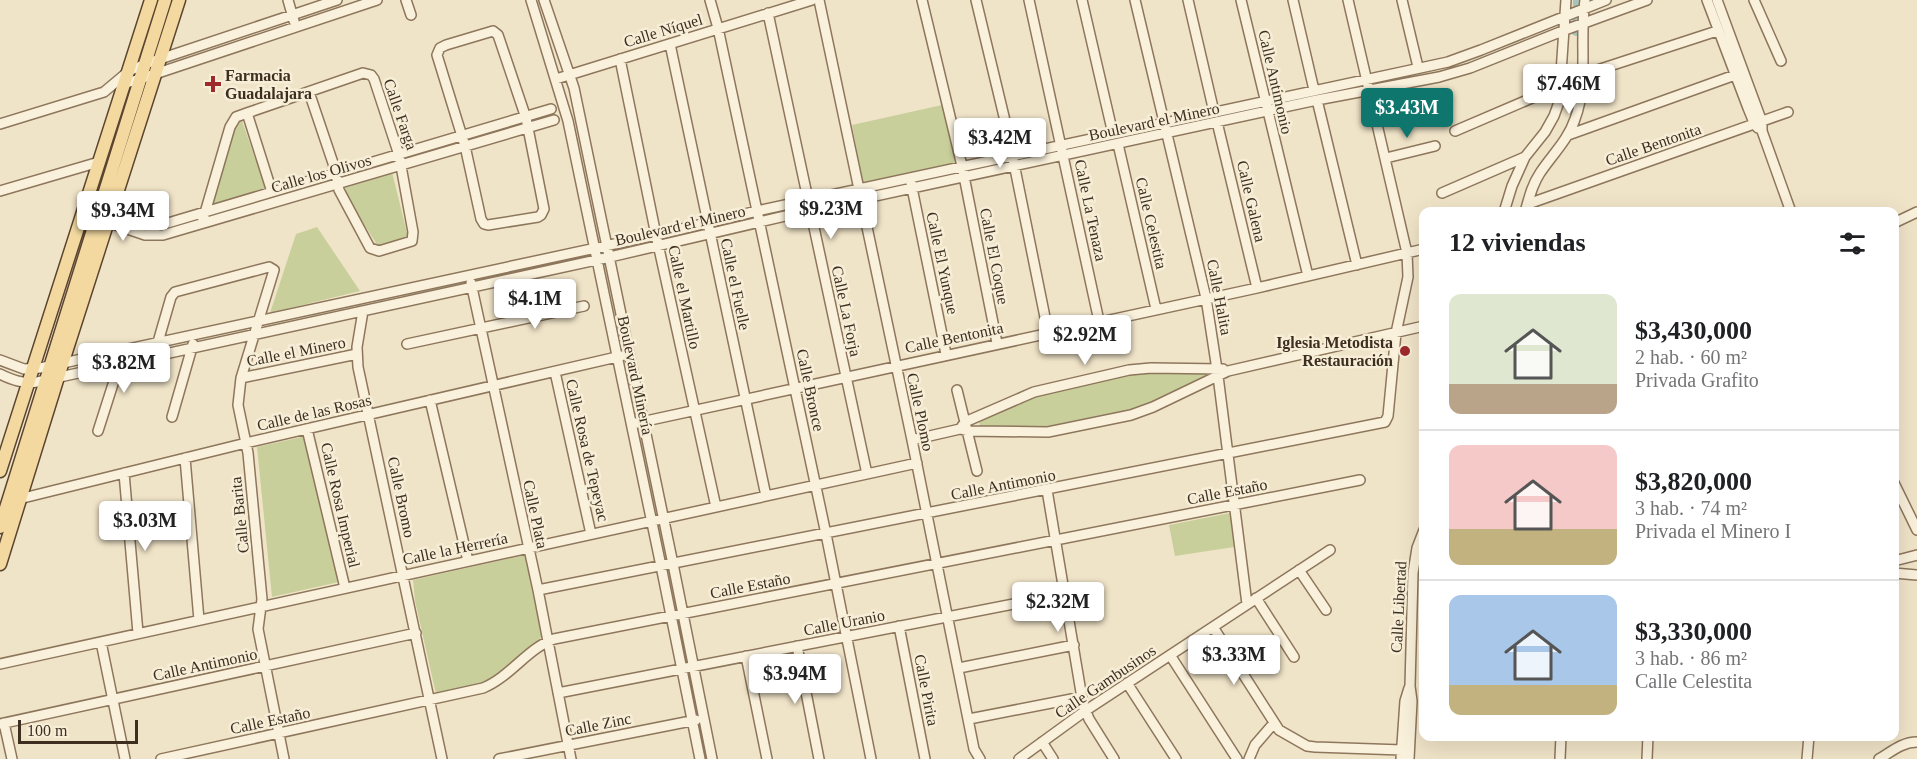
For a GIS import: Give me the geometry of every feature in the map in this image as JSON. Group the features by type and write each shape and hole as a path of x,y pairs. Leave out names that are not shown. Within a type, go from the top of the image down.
{"main road":[{"path":"0,471 124,78 151,0"},
{"path":"103,216 140,79 165,0"},
{"path":"0,564 14,500 56,364 103,216 179,0"},
{"path":"0,527 14,500"}],"street":[{"path":"288,0 297,27"},
{"path":"0,124 104,92 145,64 337,0"},
{"path":"124,78 140,79 377,0"},
{"path":"406,0 411,15"},
{"name":"Boulevard Minería","path":"531,0 568,121 662,566 700,759"},
{"name":"Boulevard Minería","path":"544,0 569,74 610,257 712,759"},
{"name":"Calle Bronce","path":"710,0 760,222 871,759"},
{"name":"Calle Níquel","path":"556,79 812,0"},
{"name":"Calle Plomo","path":"819,0 928,514 974,749 980,759"},
{"name":"Calle El Coque","path":"922,0 965,178 997,343"},
{"path":"976,0 1012,155 1048,332"},
{"name":"Calle La Tenaza","path":"1029,0 1099,321"},
{"path":"1082,0 1113,134"},
{"name":"Calle Halita","path":"1135,0 1206,298 1218,373 1247,604"},
{"path":"1188,0 1214,112"},
{"name":"Calle Antimonio","path":"1241,0 1308,276"},
{"path":"1293,0 1314,90"},
{"path":"1348,0 1407,253 1408,272 1396,333"},
{"path":"1402,0 1418,67"},
{"path":"1566,0 1577,10"},
{"name":"Boulevard el Minero","path":"31,370 607,246 707,222 1466,56 1606,0"},
{"name":"Boulevard el Minero","path":"27,383 597,260 710,232 1317,100 1454,73 1647,0"},
{"path":"1707,0 1735,75 1759,126"},
{"path":"1717,0 1759,126 1789,207"},
{"path":"1754,0 1781,61"},
{"path":"1506,207 1526,157 1554,116 1559,102 1560,86 1577,10"},
{"path":"1526,207 1535,180 1568,135 1580,103 1582,75 1575,26 1577,10"},
{"name":"Calle La Forja","path":"768,13 867,474"},
{"path":"1582,75 1717,31"},
{"path":"489,32 496,32 526,118 544,205 543,212 538,217 492,225 484,224 464,142 436,54 440,48 489,32"},
{"name":"Calle el Fuelle","path":"670,44 766,496"},
{"name":"Calle el Martillo","path":"620,59 716,507"},
{"name":"Calle Farga","path":"202,223 231,123 236,117 363,73 371,75 401,160"},
{"path":"1568,135 1735,75"},
{"path":"1455,131 1560,86"},
{"path":"309,92 342,198 373,250 379,251 409,243 414,236 401,160"},
{"path":"1317,100 1357,265"},
{"name":"Calle los Olivos","path":"464,142 551,109"},
{"name":"Calle Bentonita","path":"1529,207 1759,126 1788,112"},
{"path":"247,113 272,192"},
{"name":"Calle los Olivos","path":"103,216 152,236 163,234 337,184 401,160 554,120"},
{"name":"Calle Galena","path":"1217,122 1257,288"},
{"name":"Calle Celestita","path":"1118,144 1156,309"},
{"path":"1386,158 1435,146"},
{"path":"1442,193 1526,157"},
{"name":"Calle los Olivos","path":"103,216 152,226 336,173 401,160"},
{"path":"0,191 99,162"},
{"name":"Calle El Yunque","path":"910,178 946,354"},
{"path":"1899,221 1917,212"},
{"name":"Calle Bentonita","path":"632,424 1257,288 1419,250"},
{"name":"Calle Barita","path":"158,342 171,297 175,292 269,267 274,270 241,378 238,405 246,443 262,593 258,629 284,759"},
{"name":"Calle Plata","path":"470,275 538,590 571,759"},
{"path":"407,344 584,306"},
{"name":"Calle Bromo","path":"363,311 357,354 442,759"},
{"path":"912,440 964,428 1025,395 1129,370 1151,368 1218,373 1419,327"},
{"name":"Calle Antimonio","path":"538,590 1384,422 1388,416 1396,333"},
{"path":"172,417 196,334"},
{"path":"98,431 124,349"},
{"name":"Calle el Minero","path":"241,378 357,354"},
{"name":"Calle de las Rosas","path":"14,500 369,414 629,355"},
{"path":"0,360 31,370"},
{"name":"Calle Rosa de Tepeyac","path":"555,372 591,534"},
{"path":"964,428 1047,432 1110,419 1142,412 1218,373"},
{"path":"0,374 27,383"},
{"path":"957,390 964,428 977,471"},
{"path":"430,400 468,561"},
{"name":"Calle Rosa Imperial","path":"307,429 345,588"},
{"path":"185,458 199,620"},
{"name":"Calle la Herrería","path":"0,664 917,463"},
{"path":"124,473 138,633"},
{"name":"Calle Estaño","path":"161,759 430,700 491,684 548,642 1360,480"},
{"path":"1047,490 1085,711 1114,759"},
{"path":"1899,493 1917,530"},
{"name":"Calle Libertad","path":"1409,759 1413,573 1419,543"},
{"name":"Calle Gambusinos","path":"1020,758 1085,711 1330,550"},
{"path":"1899,560 1917,555"},
{"path":"1299,570 1326,610"},
{"path":"1899,573 1917,575"},
{"name":"Calle Uranio","path":"558,693 1065,594"},
{"path":"1256,598 1294,657"},
{"name":"Calle Pirita","path":"899,626 925,759"},
{"path":"1213,627 1276,727 1307,746 1402,755"},
{"name":"Calle Antimonio","path":"2,723 416,633"},
{"path":"101,642 125,759"},
{"path":"959,668 1074,645"},
{"path":"797,646 819,759"},
{"path":"1170,655 1237,759"},
{"path":"746,656 767,759"},
{"path":"1128,683 1176,759"},
{"name":"Calle Libertad","path":"1402,755 1405,701 1410,686"},
{"path":"969,719 1082,697"},
{"name":"Calle Zinc","path":"499,759 704,719"},
{"path":"2,723 12,759"},
{"path":"1249,759 1255,745 1276,727"},
{"path":"1560,759 1561,741"},
{"path":"1647,759 1648,741"},
{"path":"1808,759 1809,741"},
{"path":"1042,742 1053,759"},
{"path":"1879,759 1900,746 1909,742 1917,742"},
{"path":"1321,759 1322,748"},
{"path":"1010,759 1020,758"}],"green space":[{"path":"942,105 957,162 863,183 852,125"},
{"path":"242,121 266,189 211,208 236,123"},
{"path":"392,172 408,237 378,246 341,189"},
{"path":"317,227 360,291 270,313 296,234"},
{"path":"1204,369 1209,377 1143,408 1042,430 980,428 979,419 1028,396 1140,370"},
{"path":"306,436 339,582 272,597 257,447"},
{"path":"1230,513 1234,547 1175,556 1169,525"},
{"path":"525,555 543,636 489,681 436,694 415,601 413,580"}],"waterway":[{"path":"1576,32 1577,0"}],"place":[{"name":"Farmacia Guadalajara","path":"213,84"},
{"name":"Iglesia Metodista Restauración","path":"1405,351"}]}
